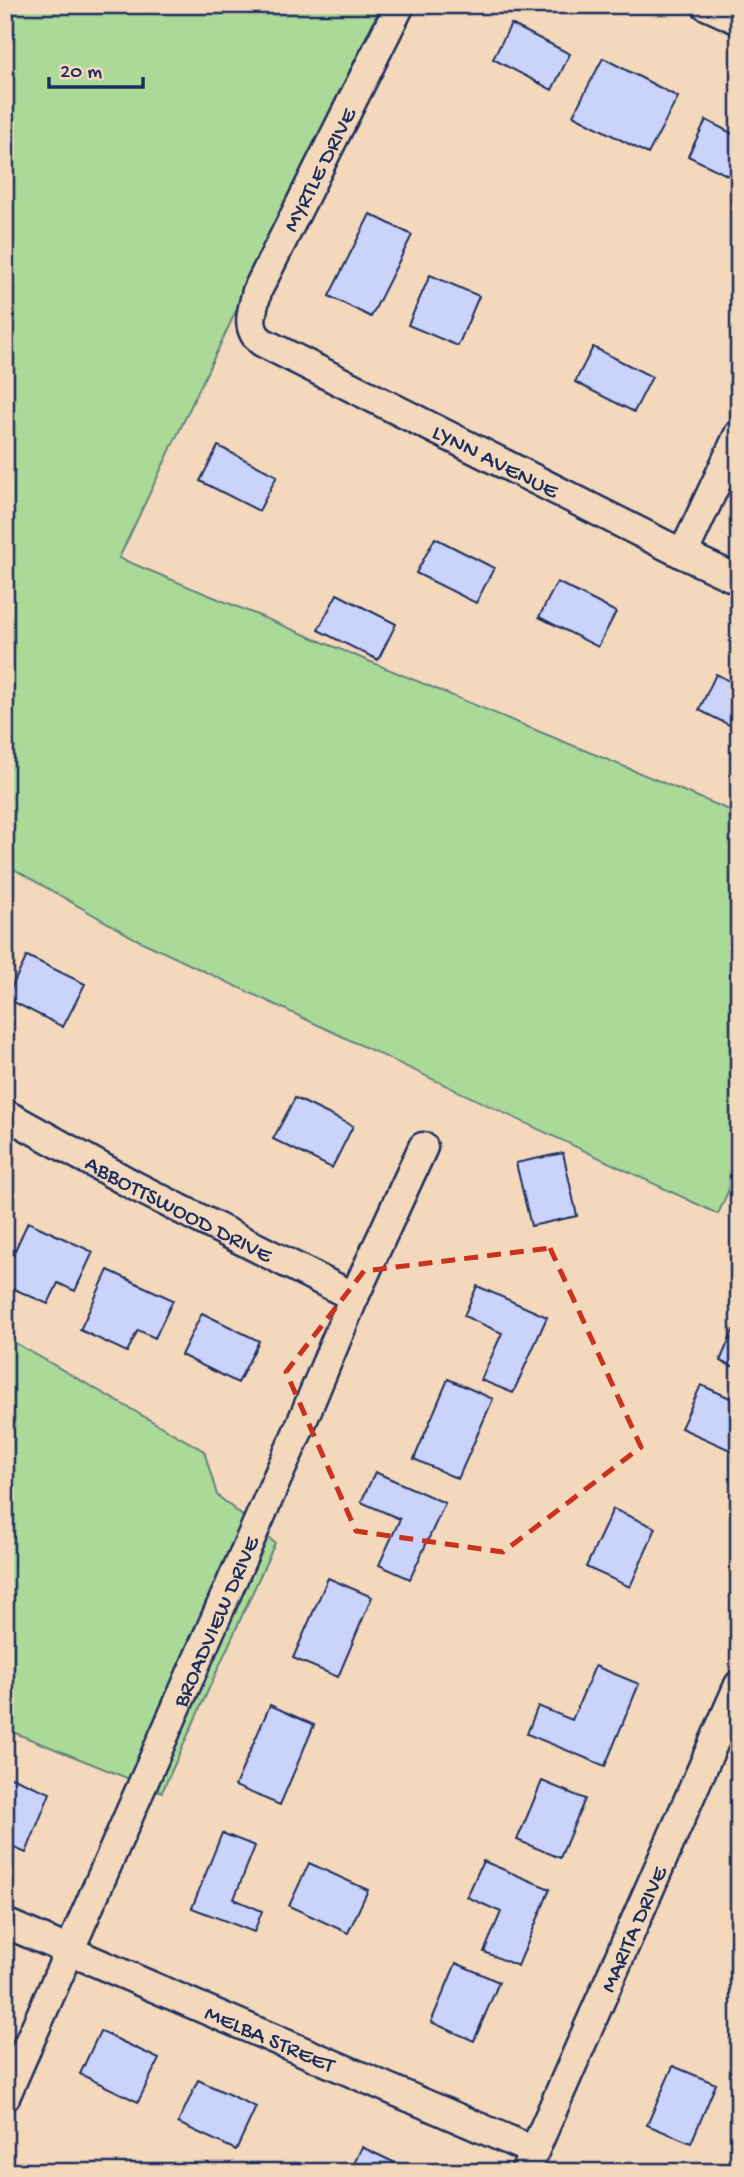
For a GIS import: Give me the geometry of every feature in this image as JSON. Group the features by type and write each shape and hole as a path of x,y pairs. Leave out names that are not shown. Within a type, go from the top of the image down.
{"street":[{"name":"MYRTLE DRIVE","path":"254,336 251,318 257,291 400,5"},
{"path":"706,5 739,20"},
{"name":"LYNN AVENUE","path":"254,336 739,580"},
{"path":"683,554 739,435"},
{"name":"ABBOTTSWOOD DRIVE","path":"5,1114 135,1185 354,1297"},
{"name":"BROADVIEW DRIVE","path":"5,2097 301,1424 354,1297 423,1147"},
{"name":"MARITA DRIVE","path":"530,2161 739,1685"},
{"name":"MELBA STREET","path":"5,1923 530,2161"}],"highlighted area":[{"path":"550,1248 641,1447 503,1552 356,1531 286,1372 364,1271"}],"green space":[{"path":"5,5 381,5 119,558 739,814 739,1167 718,1214 136,939 5,864"},
{"path":"5,1337 204,1451 217,1495 275,1543 162,1792 5,1729"}],"building":[{"path":"511,24 570,54 552,90 493,59"},
{"path":"603,58 678,97 648,154 573,115"},
{"path":"706,120 739,137 739,181 688,156"},
{"path":"370,214 412,235 371,317 329,296"},
{"path":"430,275 479,296 458,346 408,325"},
{"path":"593,347 652,377 634,412 575,382"},
{"path":"218,446 277,476 259,511 200,481"},
{"path":"435,538 494,568 476,603 416,573"},
{"path":"557,582 616,612 598,647 539,617"},
{"path":"337,594 396,624 378,660 318,630"},
{"path":"716,674 739,686 739,730 699,710"},
{"path":"27,956 85,984 63,1027 6,998"},
{"path":"295,1098 353,1126 332,1168 273,1139"},
{"path":"563,1153 577,1216 531,1226 516,1163"},
{"path":"28,1222 93,1252 75,1291 58,1283 48,1304 5,1285 5,1272"},
{"path":"108,1270 173,1300 155,1338 138,1330 127,1352 80,1330"},
{"path":"477,1286 547,1317 513,1393 481,1380 502,1333 464,1316"},
{"path":"202,1313 259,1341 238,1383 181,1355"},
{"path":"739,1317 739,1369 720,1361"},
{"path":"448,1379 493,1399 458,1479 414,1459"},
{"path":"701,1385 739,1402 739,1454 681,1428"},
{"path":"375,1472 445,1503 410,1579 379,1565 400,1519 361,1502"},
{"path":"613,1509 656,1528 630,1587 586,1567"},
{"path":"328,1578 372,1597 338,1677 293,1658"},
{"path":"595,1666 639,1684 605,1766 527,1734 538,1706 572,1720"},
{"path":"270,1705 314,1725 280,1805 235,1786"},
{"path":"6,1775 50,1793 26,1853 5,1844"},
{"path":"542,1781 585,1799 560,1858 517,1840"},
{"path":"222,1833 255,1846 234,1899 262,1911 254,1932 192,1908"},
{"path":"483,1861 550,1889 518,1966 484,1952 501,1912 467,1897"},
{"path":"309,1863 368,1890 348,1933 289,1906"},
{"path":"456,1963 499,1982 474,2041 431,2022"},
{"path":"100,2031 159,2059 138,2102 80,2074"},
{"path":"673,2066 716,2084 691,2143 647,2125"},
{"path":"198,2080 256,2107 236,2150 178,2123"},
{"path":"362,2147 414,2172 350,2172"}]}
